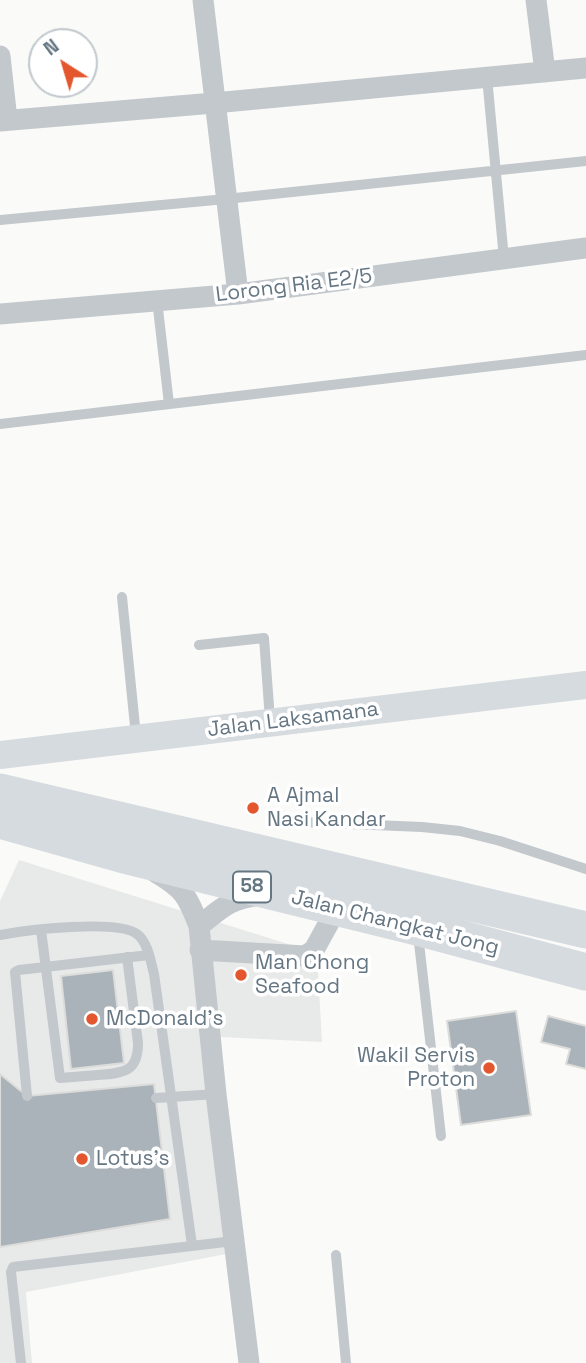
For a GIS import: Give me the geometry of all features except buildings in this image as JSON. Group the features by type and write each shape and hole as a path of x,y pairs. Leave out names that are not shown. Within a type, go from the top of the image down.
{"highway":[{"name":"Jalan Changkat Jong","path":"0,792 586,930"},
{"name":"Jalan Changkat Jong","path":"0,820 124,855 586,972"},
{"path":"423,891 424,901 437,917 505,950"}],"street":[{"path":"202,0 238,294"},
{"path":"536,0 545,72"},
{"path":"0,55 3,120 586,68"},
{"name":"Lorong Ria E2/5","path":"0,314 238,294 586,247"},
{"name":"Jalan Laksamana","path":"0,755 586,685"},
{"path":"124,855 182,890 199,926 216,1094 249,1363"},
{"path":"199,926 223,907 242,897 277,893"},
{"path":"201,950 305,956 314,950 337,908"}],"lane":[{"path":"487,77 504,258"},
{"path":"0,220 586,161"},
{"path":"157,300 169,404"},
{"path":"0,424 586,355"},
{"path":"122,597 137,739"},
{"path":"199,645 264,638 270,723"},
{"path":"300,822 460,831 586,869"},
{"path":"0,935 57,928 113,927 138,934 149,951 192,1245"},
{"path":"417,928 441,1136"},
{"path":"41,930 60,1079 123,1073 138,1056 127,957"},
{"path":"27,1096 15,972 149,955"},
{"path":"156,1098 216,1094"},
{"path":"22,1363 11,1272 13,1266 234,1241"},
{"path":"336,1255 346,1363"}],"shaded area":[{"path":"19,860 317,953 322,1042 220,1037 237,1252 26,1292 32,1363 0,1363 0,901"}],"place":[{"name":"A Ajmal Nasi Kandar","path":"253,808"},
{"name":"Man Chong Seafood","path":"241,975"},
{"name":"McDonald's","path":"92,1019"},
{"name":"Wakil Servis Proton","path":"489,1068"},
{"name":"Lotus's","path":"82,1159"}]}
